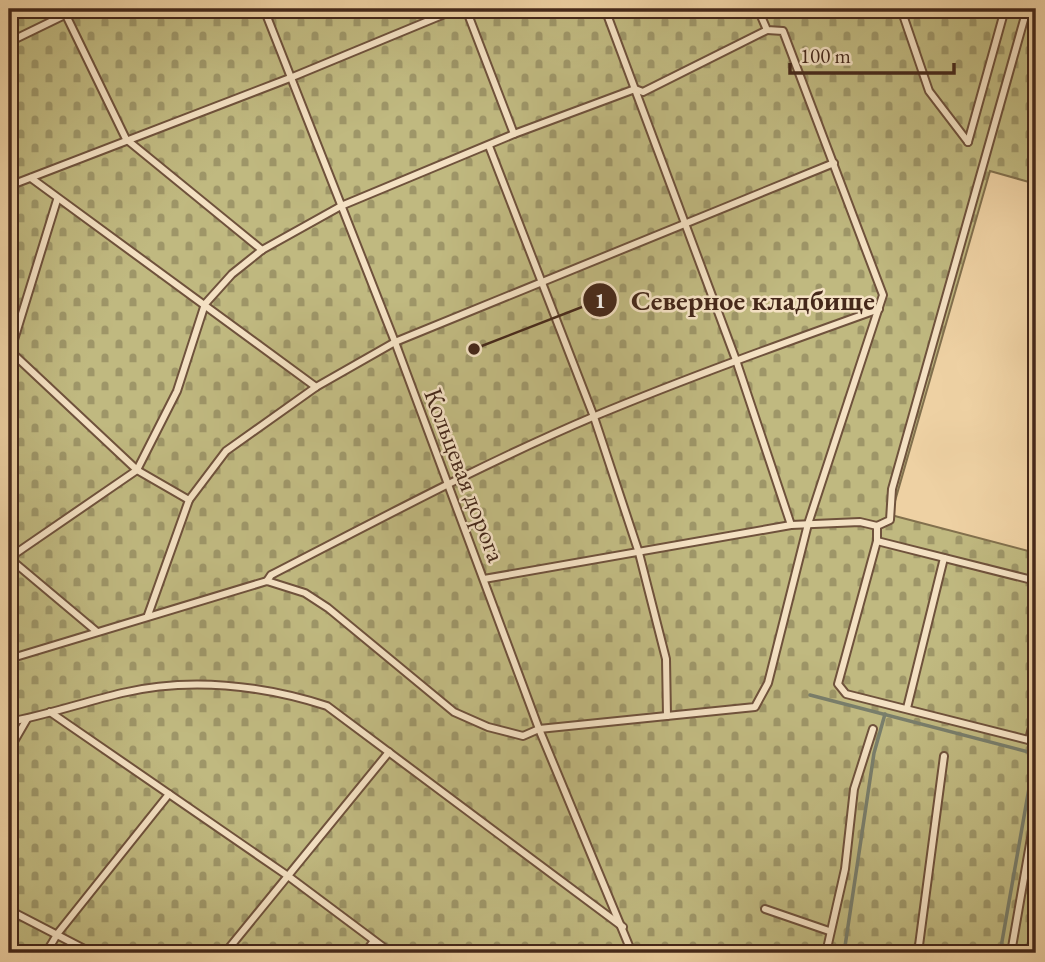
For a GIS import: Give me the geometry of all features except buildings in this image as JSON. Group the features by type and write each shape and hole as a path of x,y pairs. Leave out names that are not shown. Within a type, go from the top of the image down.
{"lane":[{"path":"9,42 65,11 77,9"},
{"name":"Кольцевая дорога","path":"264,9 395,342 539,729 624,928 632,953"},
{"path":"9,186 290,78 457,9"},
{"path":"466,9 514,134"},
{"path":"605,9 736,360 791,525"},
{"path":"758,9 766,30"},
{"path":"901,9 929,91 968,142 1005,9"},
{"path":"485,579 791,525 860,522 877,526 890,520 892,489 1027,9"},
{"path":"65,11 126,139 262,250"},
{"path":"9,659 267,581 305,593 328,608 454,712 488,727 523,736 539,729 755,707 768,683 808,524 883,295 783,31 766,30 643,92 635,89 514,134 341,206 262,250 232,274 205,303 177,391 137,470 9,558 96,631"},
{"path":"489,146 594,417 639,553 666,659 667,716"},
{"path":"148,615 189,500 226,451 316,387 395,342 834,163"},
{"path":"30,178 57,200 205,303 316,387"},
{"path":"57,200 10,353 137,470 189,500"},
{"path":"267,581 271,575 448,483 594,417 736,360 879,309"},
{"path":"877,526 877,541 838,684 846,694 1033,741 1036,710"},
{"path":"877,541 1036,581"},
{"path":"907,708 944,558"},
{"path":"9,722 166,685 211,684 254,688 296,696 327,706 624,928"},
{"path":"50,711 288,876 391,953"},
{"path":"9,750 27,719"},
{"path":"826,953 845,869 854,789 873,729"},
{"path":"225,953 389,752"},
{"path":"918,953 944,755"},
{"path":"46,953 58,933 169,794"},
{"path":"1012,953 1036,809"},
{"path":"765,909 829,931"},
{"path":"9,910 58,933 92,953"},
{"path":"365,953 373,942"}],"green space":[{"path":"9,9 1036,9 1036,184 990,171 891,515 1036,553 1036,953 9,953"}],"waterway":[{"path":"810,695 1036,754"},
{"path":"844,953 874,753 885,714"},
{"path":"1000,953 1035,754"}],"place":[{"name":"Северное кладбище","path":"474,349"}]}
